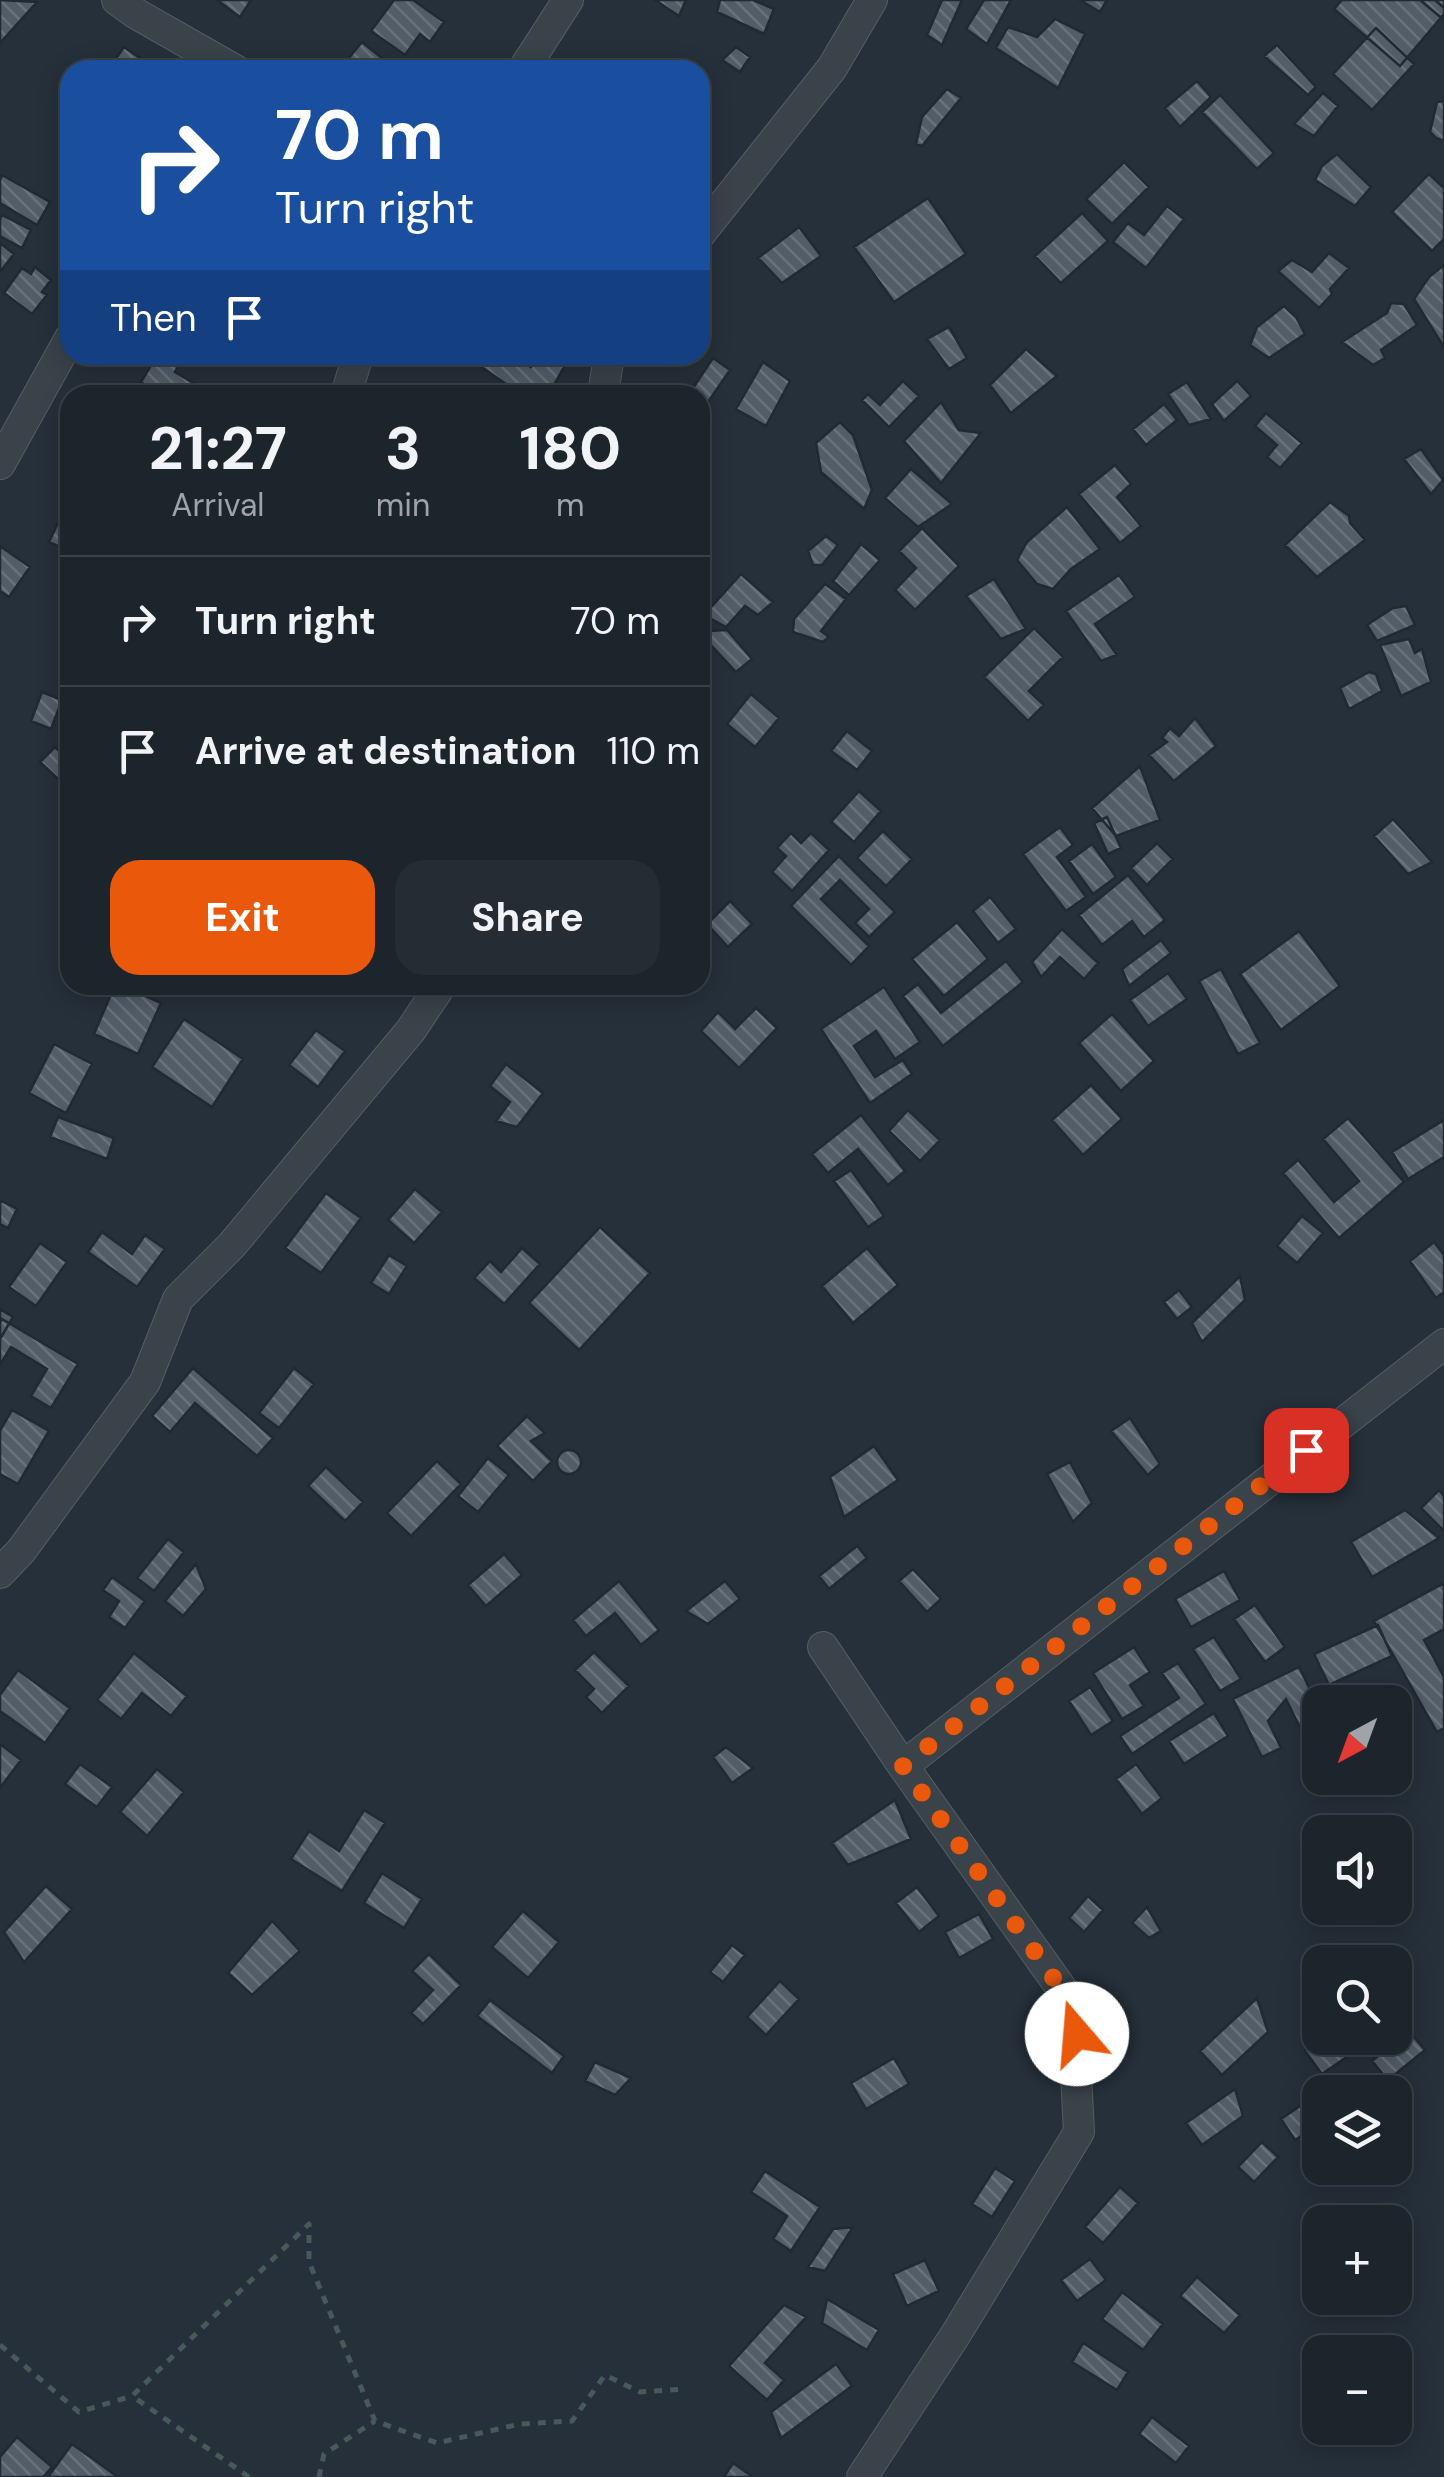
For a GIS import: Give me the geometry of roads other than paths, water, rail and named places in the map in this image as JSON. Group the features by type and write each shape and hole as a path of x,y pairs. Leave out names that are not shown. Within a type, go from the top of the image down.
{"street":[{"path":"118,0 197,60"},
{"path":"529,60 568,0"},
{"path":"710,221 832,68 872,0"},
{"path":"0,464 60,356"},
{"path":"0,1573 21,1551 144,1382 178,1299 232,1245 411,1030 434,995"},
{"path":"903,1766 1444,1344"},
{"path":"823,1647 1079,2014 1075,2055 1079,2132 956,2334 862,2477"}]}
